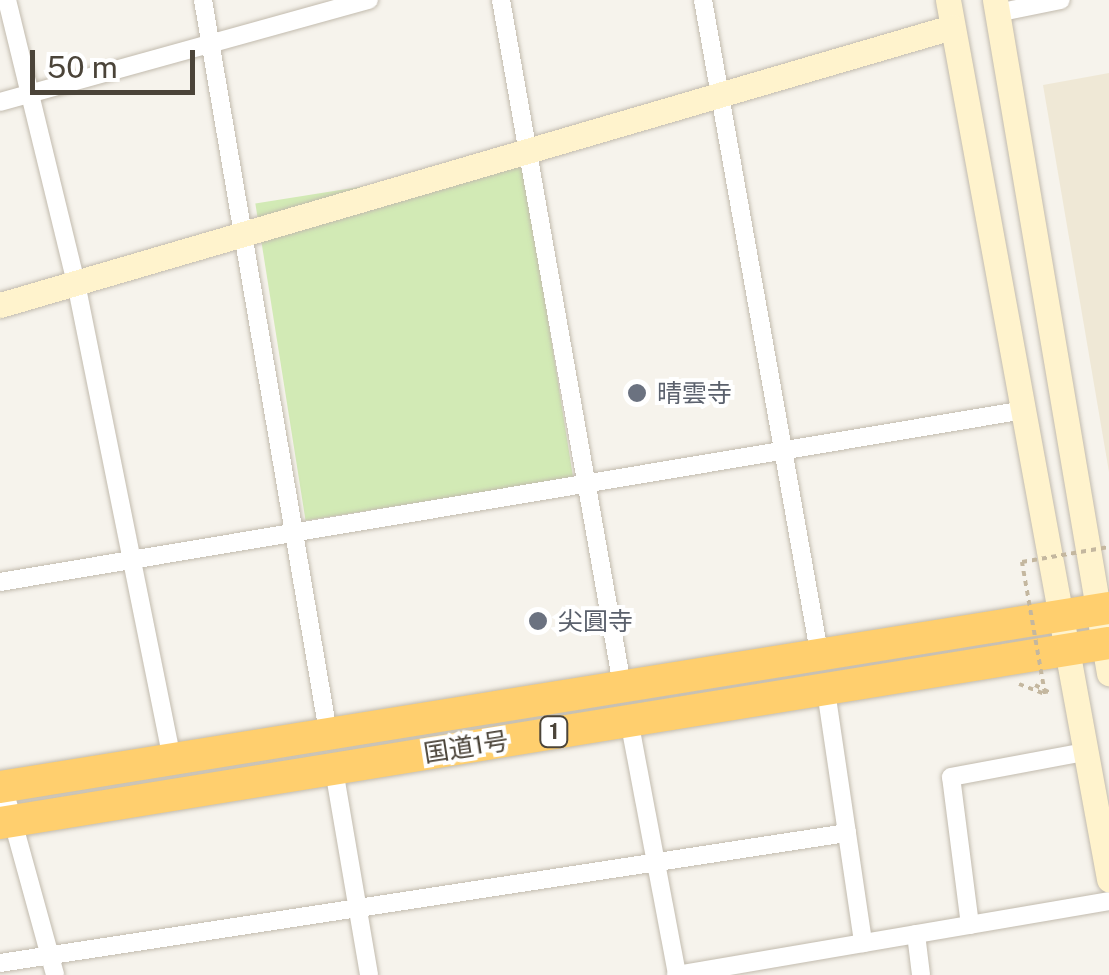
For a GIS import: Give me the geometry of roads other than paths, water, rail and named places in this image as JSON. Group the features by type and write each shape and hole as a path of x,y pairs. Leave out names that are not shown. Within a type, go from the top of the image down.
{"highway":[{"name":"国道1号","path":"1,783 172,760 818,652 1103,609"},
{"name":"国道1号","path":"6,822 1064,650 1107,654"}],"street":[{"path":"7,0 76,283 172,760"},
{"path":"202,0 370,975"},
{"path":"0,102 368,0"},
{"path":"501,0 622,685"},
{"path":"703,0 818,652"},
{"path":"948,0 1064,650 1109,879"},
{"path":"1060,0 996,6 1103,609 1107,654"},
{"path":"0,305 952,27"},
{"path":"0,582 1024,410"},
{"path":"826,690 863,943"},
{"path":"629,720 677,975 1109,901"},
{"path":"970,925 951,777 1084,752"},
{"path":"1,783 6,822 55,975"},
{"path":"0,963 847,833"},
{"path":"916,934 921,975"}],"place":[{"name":"晴雲寺","path":"637,393"},
{"name":"尖圓寺","path":"538,621"}]}
